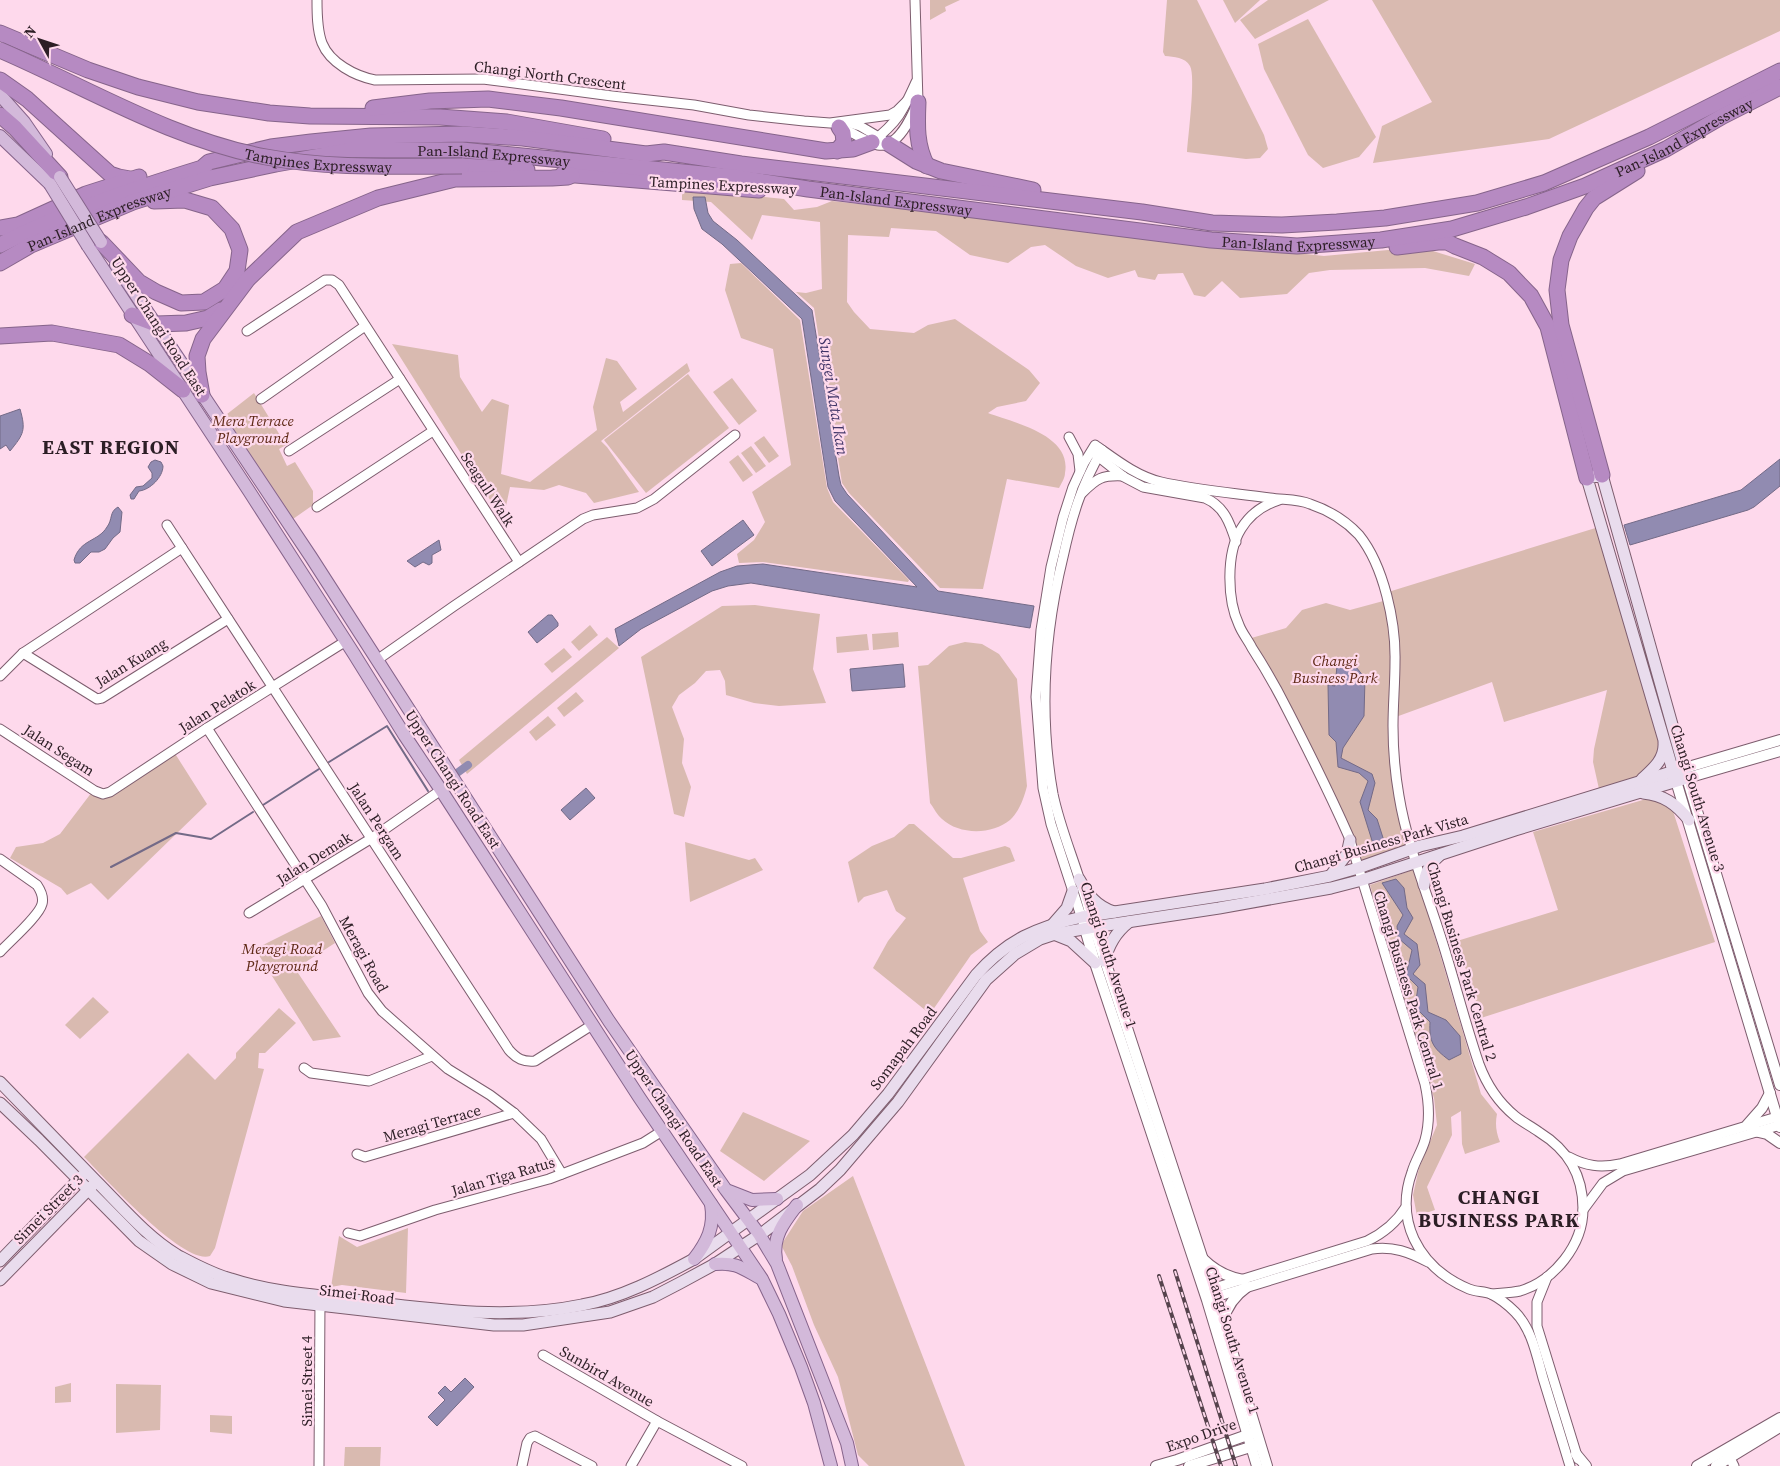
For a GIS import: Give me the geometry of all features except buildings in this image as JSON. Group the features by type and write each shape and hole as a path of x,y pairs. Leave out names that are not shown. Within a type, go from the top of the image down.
{"highway":[{"path":"0,32 88,70 138,87 198,102 269,113 310,116 440,117 507,122 621,142 664,152"},
{"name":"Tampines Expressway","path":"0,50 173,128 216,144 265,157 316,164 505,168 783,191 808,189"},
{"path":"1608,156 1681,113 1780,62"},
{"path":"1608,156 1780,71"},
{"path":"0,80 27,99 110,174 118,178 132,179"},
{"name":"Pan-Island Expressway","path":"0,263 31,245 133,202 210,178 354,150 462,150 733,177 808,189 1212,240 1297,246 1381,240 1452,229 1526,207 1576,189 1666,149 1723,116 1780,87"},
{"path":"350,116 377,107 430,101 488,99 538,104 813,149 836,151 853,149 880,141 927,166 956,175 1142,212"},
{"path":"912,102 917,138 922,157 927,166"},
{"path":"6,113 55,181"},
{"path":"836,124 843,132 844,142 836,151"},
{"name":"Pan-Island Expressway","path":"0,245 24,232 134,188 202,168 209,162 271,147 371,136 445,134 523,138 646,154 664,152 741,164 1142,212 1212,223 1247,225 1311,224 1385,218 1476,203 1544,183 1608,156"},
{"path":"1595,477 1560,326 1557,290 1561,260 1578,220 1594,198 1654,160 1666,149"},
{"path":"0,228 18,225 86,194 132,179 202,160 209,162"},
{"path":"202,394 197,356 203,339 248,279 297,232 378,198 455,179 552,178 572,175"},
{"path":"94,244 140,282 156,292 181,303 204,302 225,289 237,271 240,250 232,229 212,208 185,200 133,202"},
{"path":"1297,246 1312,252 1323,253 1447,242 1483,257 1509,273 1530,296 1548,327 1595,477"},
{"path":"132,315 156,324 186,323 208,318 226,307"},
{"path":"0,336 52,333 119,344 150,364 183,390"}],"main road":[{"path":"0,95 6,113"},
{"path":"0,102 6,113"},
{"name":"Upper Changi Road East","path":"0,136 55,181 94,244 132,315 346,641 662,1132 742,1246 762,1279 779,1314 814,1403 831,1466"},
{"name":"Upper Changi Road East","path":"94,244 156,324 364,640 628,1049 726,1190 760,1234 777,1264 847,1443 852,1466"},
{"path":"167,368 169,360 176,355"},
{"name":"Changi South Avenue 3","path":"1595,477 1664,736 1681,774"},
{"name":"Changi South Avenue 3","path":"1595,477 1681,774"},
{"path":"354,654 360,650 364,640"},
{"path":"369,678 370,669 377,660"},
{"path":"408,740 410,732 418,725"},
{"path":"1664,736 1664,748 1661,758 1639,787 1665,798 1681,810 1689,820"},
{"name":"Changi Business Park Vista","path":"1088,922 1130,922 1305,893 1362,880 1681,774"},
{"name":"Changi Business Park Vista","path":"1088,922 1115,912 1265,889 1330,876 1412,848 1463,836 1639,787"},
{"path":"1330,876 1348,854 1350,840"},
{"path":"1424,885 1427,870 1434,859 1441,854"},
{"path":"1079,879 1093,901 1115,912"},
{"path":"1073,891 1054,929 1099,962 1114,936 1130,922"},
{"name":"Somapah Road","path":"750,1220 810,1175 853,1135 888,1094 976,975 988,962 1007,946 1024,936 1088,922"},
{"name":"Somapah Road","path":"760,1234 820,1189 840,1170 898,1102 986,980 998,968 1027,946 1054,929"},
{"path":"547,955 548,947 555,938"},
{"name":"Simei Road","path":"0,1082 97,1181 142,1236"},
{"name":"Simei Road","path":"0,1103 88,1190 142,1236 200,1267 231,1280 320,1300 491,1324 523,1324 610,1312 653,1296 715,1264 760,1234"},
{"name":"Simei Street 3","path":"0,1260 86,1170"},
{"name":"Simei Street 3","path":"0,1280 97,1181"},
{"path":"726,1190 752,1200 777,1199"},
{"path":"694,1259 704,1246 711,1231 713,1212 711,1203"},
{"path":"777,1264 774,1248 778,1234 797,1205"},
{"name":"Simei Road","path":"320,1300 495,1314 523,1313 581,1306 600,1301 648,1282 694,1259 750,1220"},
{"path":"715,1264 728,1263 739,1266 762,1279"}],"street":[{"name":"Changi North Crescent","path":"317,0 317,16 322,43 330,55 344,68 363,78 375,80 483,79 694,105 749,115 836,124 880,141"},
{"path":"880,141 905,129 911,118 917,79 915,0"},
{"name":"Changi North Crescent","path":"836,124 890,114 912,102"},
{"name":"Seagull Walk","path":"247,331 325,280 332,280 339,285 519,562"},
{"path":"261,399 365,326"},
{"path":"289,451 400,379"},
{"path":"317,506 433,430"},
{"path":"377,660 519,562 592,515 637,508 654,499 735,435"},
{"path":"1069,437 1078,454 1080,471"},
{"path":"1096,451 1124,477 1143,486 1206,498 1220,507 1230,525 1236,542"},
{"name":"Changi South Avenue 1","path":"1088,922 1073,891 1051,824 1043,788 1036,697 1041,630 1051,567 1063,518 1080,471 1096,451"},
{"name":"Changi South Avenue 1","path":"1096,451 1078,497 1054,593 1047,644 1044,696 1046,739 1053,795 1079,879 1099,962 1209,1295 1251,1434 1255,1446 1267,1466"},
{"name":"Changi Business Park Central 2","path":"1096,451 1129,469 1160,482 1310,503 1343,521 1360,536 1368,549 1381,578 1392,623 1395,661 1393,722 1399,798 1416,862 1484,1076 1496,1095 1516,1117 1541,1132 1569,1157 1580,1181 1583,1210 1579,1235 1560,1265 1547,1277 1534,1285 1519,1291 1491,1294"},
{"path":"1078,497 1094,481 1101,477 1109,475 1124,477"},
{"name":"Changi Business Park Central 1","path":"1282,500 1268,504 1257,511 1240,531 1232,559 1230,588 1232,605 1238,625 1285,705 1334,802 1350,840 1427,1094 1429,1108 1425,1139 1412,1171 1407,1190 1406,1207 1408,1220 1414,1239 1428,1262 1444,1276 1479,1292 1491,1294 1515,1312 1527,1330 1570,1466"},
{"name":"Jalan Pergam","path":"167,525 372,838 502,1041 516,1058 526,1062 535,1061 592,1025"},
{"path":"0,676 23,653 182,548"},
{"name":"Jalan Kuang","path":"23,653 97,699 102,698 228,619"},
{"name":"Jalan Pelatok","path":"103,794 115,789 207,728 346,641"},
{"name":"Meragi Road","path":"207,728 322,906 375,1003 454,1074 490,1095 514,1113 541,1139 562,1174"},
{"name":"Jalan Segam","path":"0,729 103,794"},
{"path":"1681,774 1780,740"},
{"path":"1681,774 1780,751"},
{"name":"Changi South Avenue 3","path":"1681,774 1689,820 1779,1122"},
{"name":"Changi South Avenue 3","path":"1681,774 1780,1085"},
{"name":"Jalan Demak","path":"249,913 372,838 441,790"},
{"path":"0,859 37,885 41,891 42,900 39,913 0,952"},
{"name":"Changi South Avenue 1","path":"1099,962 1202,1259 1209,1295 1223,1321 1251,1434"},
{"path":"304,1068 311,1073 369,1081 432,1056"},
{"path":"1751,1128 1770,1093"},
{"name":"Meragi Terrace","path":"357,1154 365,1157 514,1113"},
{"path":"1569,1157 1583,1164 1594,1166 1620,1164 1779,1122"},
{"path":"1583,1210 1603,1183 1624,1171 1751,1128 1767,1134 1780,1143"},
{"name":"Jalan Tiga Ratus","path":"348,1232 360,1236 435,1210 562,1174 643,1142 662,1132"},
{"path":"1223,1321 1230,1303 1245,1284 1380,1235 1393,1225 1406,1207"},
{"path":"1209,1295 1372,1248 1385,1247 1396,1249 1408,1252 1428,1262"},
{"path":"1202,1259 1220,1273 1245,1284"},
{"path":"1547,1277 1537,1302 1537,1326 1580,1466"},
{"name":"Simei Street 4","path":"319,1466 320,1300"},
{"name":"Sunbird Avenue","path":"543,1355 657,1421 742,1466"},
{"path":"1725,1460 1780,1418"},
{"name":"Sunbird Avenue","path":"631,1466 657,1421"},
{"path":"1697,1466 1725,1460 1780,1427"},
{"name":"Expo Drive","path":"1194,1460 1251,1434"},
{"path":"522,1466 527,1443 530,1438 535,1436 592,1466"},
{"name":"Changi South Avenue 1","path":"1255,1446 1256,1466"},
{"name":"Expo Drive","path":"1156,1466 1177,1460 1194,1460 1255,1446"},
{"path":"1576,1454 1586,1466"}],"green space":[{"path":"930,0 960,0 945,7 946,11 930,20"},
{"path":"1167,0 1197,0 1264,135 1268,149 1260,158 1246,159 1187,152 1192,72 1188,63 1179,58 1165,56 1163,52"},
{"path":"1223,0 1260,0 1235,23"},
{"path":"1268,0 1329,0 1255,39 1240,20"},
{"path":"1372,0 1780,0 1780,31 1549,139 1373,163 1382,126 1432,102"},
{"path":"1308,19 1376,137 1359,157 1323,168 1308,155 1264,69 1258,44"},
{"path":"682,188 784,199 794,210 817,207 832,201 1324,256 1420,247 1475,264 1469,276 1425,268 1330,270 1309,273 1287,294 1240,298 1222,281 1205,297 1194,295 1183,273 1158,274 1155,280 1138,277 1135,270 1108,278 1076,266 1045,245 1031,247 1008,263 970,255 936,231 891,228 889,237 848,235 847,302 870,329 914,333 928,325 955,319 1029,370 1040,383 1026,401 997,407 988,413 1039,432 1060,449 1065,460 1065,475 1059,488 1007,479 983,589 940,588 849,493 842,483 814,308 796,292 806,293 822,289 820,222 762,215 752,240 711,202 682,200"},
{"path":"741,263 800,320 827,488 833,502 909,580 908,582 763,562 739,563 737,554 754,540 765,522 752,492 791,465 773,349 741,338 725,290 730,264"},
{"path":"392,344 458,355 460,377 482,412 492,399 509,405 501,474 530,482 597,430 593,407 606,358 617,361 637,389 620,402 623,412 687,363 690,371 601,441 639,492 594,503 586,493 559,485 544,490 510,487 505,511 499,514"},
{"path":"688,374 729,428 646,493 604,440"},
{"path":"732,378 757,411 739,425 713,392"},
{"name":"Mera Terrace Playground","path":"254,393 286,445 279,449 287,466 295,462 313,491 313,505 293,519 222,418"},
{"path":"764,436 779,456 769,463 754,443"},
{"path":"751,446 766,466 756,473 741,453"},
{"path":"738,455 753,475 743,482 729,462"},
{"name":"Changi Business Park","path":"1602,526 1664,748 1639,781 1599,789 1593,762 1594,749 1607,690 1504,722 1492,682 1393,718 1393,735 1412,848 1358,867 1349,837 1248,639 1286,628 1302,610 1326,603 1350,610 1387,600 1385,593"},
{"path":"755,605 820,614 813,669 826,703 779,706 754,703 726,695 725,681 720,670 706,671 695,683 679,695 672,707 684,739 682,763 691,787 684,817 674,814 641,657 722,606"},
{"path":"590,625 598,635 579,651 571,642"},
{"path":"898,632 899,647 873,650 872,634"},
{"path":"867,634 869,650 837,653 836,637"},
{"path":"607,637 619,648 467,774 459,760"},
{"path":"965,642 982,644 999,654 1017,679 1027,786 1021,804 1010,820 994,828 976,831 957,828 949,824 940,817 930,803 918,666 928,665 949,646"},
{"path":"564,648 572,657 552,673 544,664"},
{"path":"576,692 584,701 564,717 557,708"},
{"path":"548,716 556,725 536,741 529,732"},
{"path":"174,752 207,804 108,900 91,883 67,895 61,888 10,858 16,847 43,843 60,834 92,792 104,795"},
{"path":"1653,797 1673,811 1715,942 1481,1018 1457,941 1558,910 1533,832"},
{"path":"909,824 914,824 953,858 961,858 1005,846 1010,848 1015,861 963,878 980,931 988,942 971,955 930,1014 873,968 888,941 906,918 896,911 887,890 864,897 858,903 848,862 872,846 894,837"},
{"path":"685,842 749,860 755,858 763,870 690,902"},
{"path":"1415,869 1481,1094 1497,1114 1496,1128 1500,1142 1465,1154 1462,1144 1461,1111 1451,1117 1452,1135 1427,1187 1435,1210 1417,1216 1413,1195 1419,1168 1437,1125 1434,1098 1370,885"},
{"name":"Meragi Road Playground","path":"321,916 335,943 296,970 341,1037 313,1041 255,949"},
{"path":"93,997 109,1012 80,1039 65,1025"},
{"path":"279,1008 296,1023 265,1053 259,1053 258,1068 264,1069 215,1248 210,1256 198,1255 182,1247 144,1217 84,1157 188,1053 215,1080 236,1058 236,1053"},
{"path":"743,1112 810,1141 764,1181 720,1151"},
{"path":"853,1176 965,1466 869,1466 858,1455 838,1377 814,1325 792,1266 781,1245 803,1211"},
{"path":"408,1228 406,1293 342,1285 331,1287 339,1236 357,1247"},
{"path":"71,1383 71,1402 55,1403 55,1387"},
{"path":"116,1384 161,1385 160,1430 116,1433"},
{"path":"210,1415 232,1416 232,1434 210,1432"},
{"path":"345,1447 381,1447 380,1466 344,1466"}],"shaded area":[{"path":"693,197 705,197 708,213 713,221 737,240 812,310 839,476 841,485 847,494 938,591 1034,606 1030,628 751,583 728,586 712,591 641,629 619,646 615,629 720,572 737,566 763,564 917,587 835,501 828,487 802,319 722,244 702,229 694,209"},
{"path":"20,409 23,422 21,436 10,451 6,445 0,449 0,416"},
{"path":"1780,459 1780,486 1754,507 1630,545 1624,525 1741,490"},
{"path":"155,460 161,462 163,466 161,474 151,486 139,491 134,499 131,499 130,495 136,487 143,486 152,478 152,473 148,467"},
{"path":"118,507 122,512 120,532 105,549 99,552 91,552 80,563 75,563 74,560 80,548 103,532 109,524 113,511"},
{"path":"743,520 754,535 712,566 701,551"},
{"path":"439,540 441,550 432,555 432,563 429,565 423,562 415,567 407,561"},
{"path":"548,615 552,615 558,626 537,643 528,632"},
{"path":"1351,661 1365,678 1364,716 1343,748 1341,758 1372,774 1375,783 1368,810 1377,819 1385,844 1374,847 1360,802 1368,781 1359,773 1338,767 1336,742 1329,735 1328,685 1335,686 1337,666"},
{"path":"903,664 905,687 852,691 850,669"},
{"path":"586,788 595,798 570,820 561,810"},
{"path":"1396,879 1404,888 1407,908 1413,918 1404,934 1417,944 1420,965 1413,974 1425,984 1428,1012 1446,1020 1460,1036 1461,1054 1449,1060 1433,1044 1430,1035 1430,1022 1415,1007 1418,987 1406,975 1412,950 1398,938 1397,926 1403,915 1382,883"},
{"path":"465,1378 474,1387 437,1426 428,1417 445,1400 438,1393 445,1386 451,1392"}],"waterway":[{"name":"Sungei Mata Ikan","path":"329,762 387,726 428,791"},
{"name":"Sungei Mata Ikan","path":"457,773 468,765"},
{"name":"Sungei Mata Ikan","path":"263,805 319,769"},
{"name":"Sungei Mata Ikan","path":"111,867 176,833 211,839 253,812"}],"railway":[{"path":"1175,1271 1236,1466"},
{"path":"1159,1276 1221,1466"}],"district":[{"name":"EAST REGION","path":"111,447"},
{"name":"CHANGI BUSINESS PARK","path":"1499,1208"}]}
